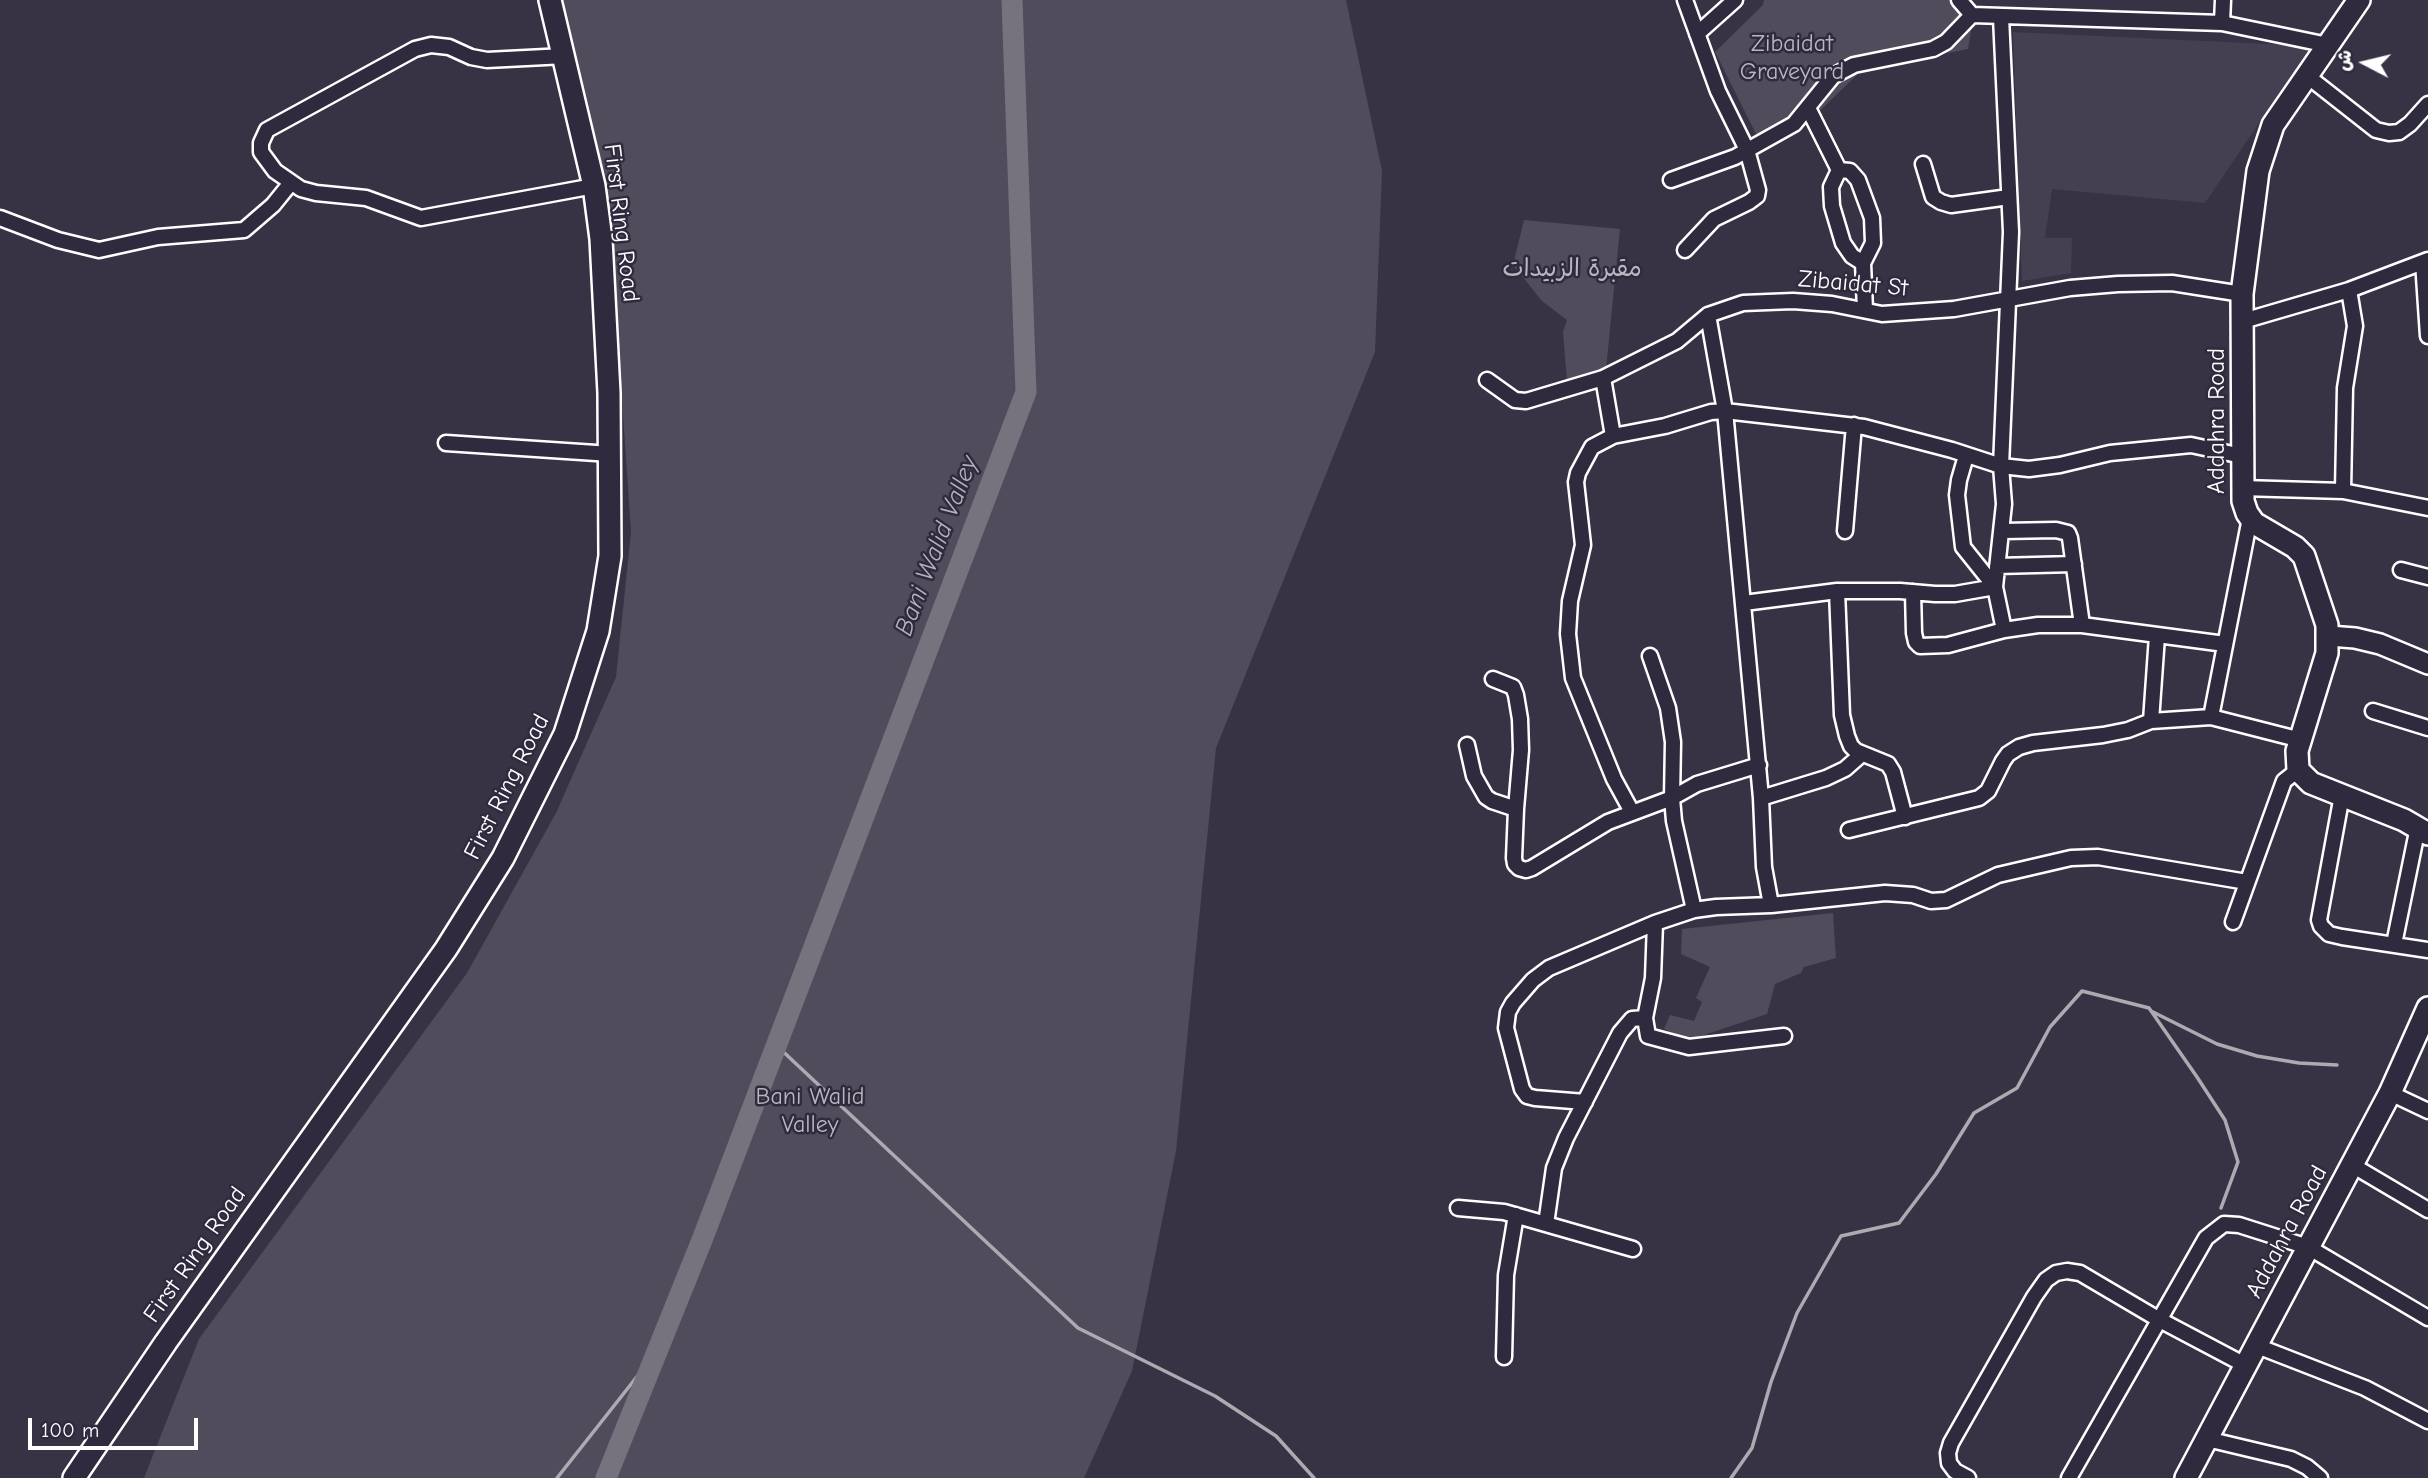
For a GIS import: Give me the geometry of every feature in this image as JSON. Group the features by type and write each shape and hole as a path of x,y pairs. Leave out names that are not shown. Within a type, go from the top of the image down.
{"main road":[{"name":"First Ring Road","path":"74,1478 190,1308 446,949 503,858 565,734 598,631 610,556 611,454 606,304 594,186 550,0"},
{"name":"Addahra Road","path":"2298,770 2295,758 2327,653 2329,636 2325,615 2304,556 2295,547 2260,527 2250,518 2244,507 2242,294 2258,171 2264,146 2273,125 2359,0"},
{"path":"2329,636 2381,643 2428,664"},
{"path":"2298,770 2311,783 2423,831"},
{"name":"Addahra Road","path":"2186,1478 2425,1022"}],"street":[{"path":"1685,0 1718,91 1747,150 1757,183 1757,196 1714,219 1685,250"},
{"path":"1697,34 1735,0"},
{"path":"1959,0 1972,15 2222,23 2328,45"},
{"path":"2222,23 2223,0"},
{"path":"1671,180 1747,150 1794,124 1833,76 1854,65 1933,49 1946,43 1972,15"},
{"path":"2000,17 2011,232 2001,466 2003,531 1995,587 2004,630"},
{"path":"565,56 487,60 471,57 449,47 431,45 415,49 267,130 261,144 261,152 268,164 290,184 316,193 383,202 421,218 594,186"},
{"path":"2306,75 2376,130 2399,132 2428,104"},
{"path":"1808,108 1839,170"},
{"path":"1923,164 1933,197 1941,202 1951,205 2009,197"},
{"path":"1839,170 1850,171 1858,180 1872,218 1873,243 1863,263 1865,310"},
{"path":"1839,170 1832,187 1832,206 1843,243 1852,256 1863,263"},
{"path":"0,218 58,240 99,250 159,237 239,232 250,227 290,184"},
{"path":"2243,321 2349,290 2426,261 2428,336"},
{"name":"Zibaidat St","path":"1487,380 1515,400 1526,401 1603,378 1677,341 1708,315 1743,303 1793,301 1882,314 1917,312 2009,300 2070,288 2118,284 2172,283 2242,294"},
{"path":"2343,491 2344,388 2355,326 2349,290"},
{"path":"1708,315 1725,411 1759,765 1764,867 1771,905"},
{"path":"1603,378 1613,436"},
{"path":"1632,812 1614,779 1573,678 1568,634 1570,601 1583,545 1576,482 1592,447 1613,436 1725,411 1767,418 1854,425 1952,450 2001,466 2029,469 2045,468 2110,453 2191,445 2242,456"},
{"path":"1846,531 1854,425"},
{"path":"446,443 611,454"},
{"path":"1966,456 1957,495 1963,547 1995,587"},
{"path":"2242,488 2343,491 2428,508"},
{"path":"2211,717 2250,518"},
{"path":"2003,531 2063,531 2070,538 2082,625"},
{"path":"1997,566 2074,564"},
{"path":"2401,570 2428,577"},
{"path":"1744,603 1837,592 1955,594 1995,587"},
{"path":"1837,592 1842,715 1851,746 1862,754 1881,759 1888,764 1893,772 1905,817"},
{"path":"1913,593 1914,633 1920,646 1948,645 2004,630 2038,625 2082,625 2225,644"},
{"path":"2151,721 2157,636"},
{"path":"1650,656 1668,708 1673,742 1672,798 1694,910"},
{"path":"1493,680 1513,687 1518,707 1521,750 1514,858 1515,864 1526,870 1608,822 1672,798 1697,784 1759,765"},
{"path":"2373,711 2428,728"},
{"path":"1849,830 1979,798 1988,792 2003,761 2019,747 2033,743 2103,735 2128,730 2151,721 2211,717 2301,740"},
{"path":"1467,745 1474,776 1486,797 1492,802 1516,809"},
{"path":"1761,798 1826,778 1845,769 1862,754"},
{"path":"2233,922 2284,781 2298,770"},
{"path":"2342,795 2320,926 2329,934 2342,937 2428,950"},
{"path":"2394,944 2423,831"},
{"path":"1585,1102 1527,1096 1522,1089 1506,1028 1508,1012 1513,1003 1533,980 1549,968 1655,923 1694,910 1885,893 1913,895 1931,901 1946,900 1998,876 2071,858 2098,857 2247,882"},
{"path":"1655,923 1653,978 1645,1018 1648,1036 1689,1047 1784,1036"},
{"path":"1546,1224 1554,1168 1585,1102 1626,1024 1633,1019 1645,1018"},
{"path":"2390,1093 2428,1111"},
{"path":"2352,1165 2428,1210"},
{"path":"1458,1208 1489,1210 1516,1216 1633,1249"},
{"path":"1504,1357 1506,1275 1516,1216"},
{"path":"2069,1478 2206,1238 2224,1224 2239,1225 2308,1247 2428,1318"},
{"path":"1968,1478 1955,1471 1949,1463 1951,1443 2034,1297 2046,1280 2056,1273 2080,1273 2158,1319 2245,1365"},
{"path":"2257,1346 2365,1388 2428,1421"},
{"path":"2207,1440 2291,1459 2320,1478"}],"shaded area":[{"path":"2013,32 2311,46 2205,203 2052,189 2045,238 2072,238 2071,273 2022,281"}],"green space":[{"name":"Bani Walid Valley","path":"556,0 1346,0 1382,171 1375,352 1216,748 1176,1151 1132,1371 1084,1478 144,1478 199,1339 467,973 556,813 616,677 631,532 609,208"},
{"name":"Zibaidat Graveyard","path":"1764,0 1949,0 1973,19 1968,49 1862,70 1800,130 1758,138 1715,52 1763,5"},
{"name":"مقبرة الزبيدات","path":"1524,220 1620,229 1606,369 1567,381 1563,332 1567,320 1542,301 1513,265"},
{"path":"1833,913 1836,958 1804,967 1801,973 1775,984 1767,1014 1689,1040 1664,1029 1670,1015 1694,1021 1702,1002 1696,998 1710,967 1681,954 1682,929"}],"waterway":[{"name":"Bani Walid Valley","path":"606,1478 702,1240 1026,392 1012,0"},
{"path":"1731,1478 1752,1448 1771,1382 1797,1313 1841,1236 1899,1223 1936,1174 1974,1113 2017,1088 2050,1027 2082,991 2149,1008 2225,1120 2238,1162 2221,1208"},
{"path":"2153,1012 2217,1044 2257,1056 2299,1063 2337,1065"},
{"path":"776,1045 1078,1328 1215,1396 1276,1436 1314,1478"},
{"path":"557,1478 658,1350"}]}
